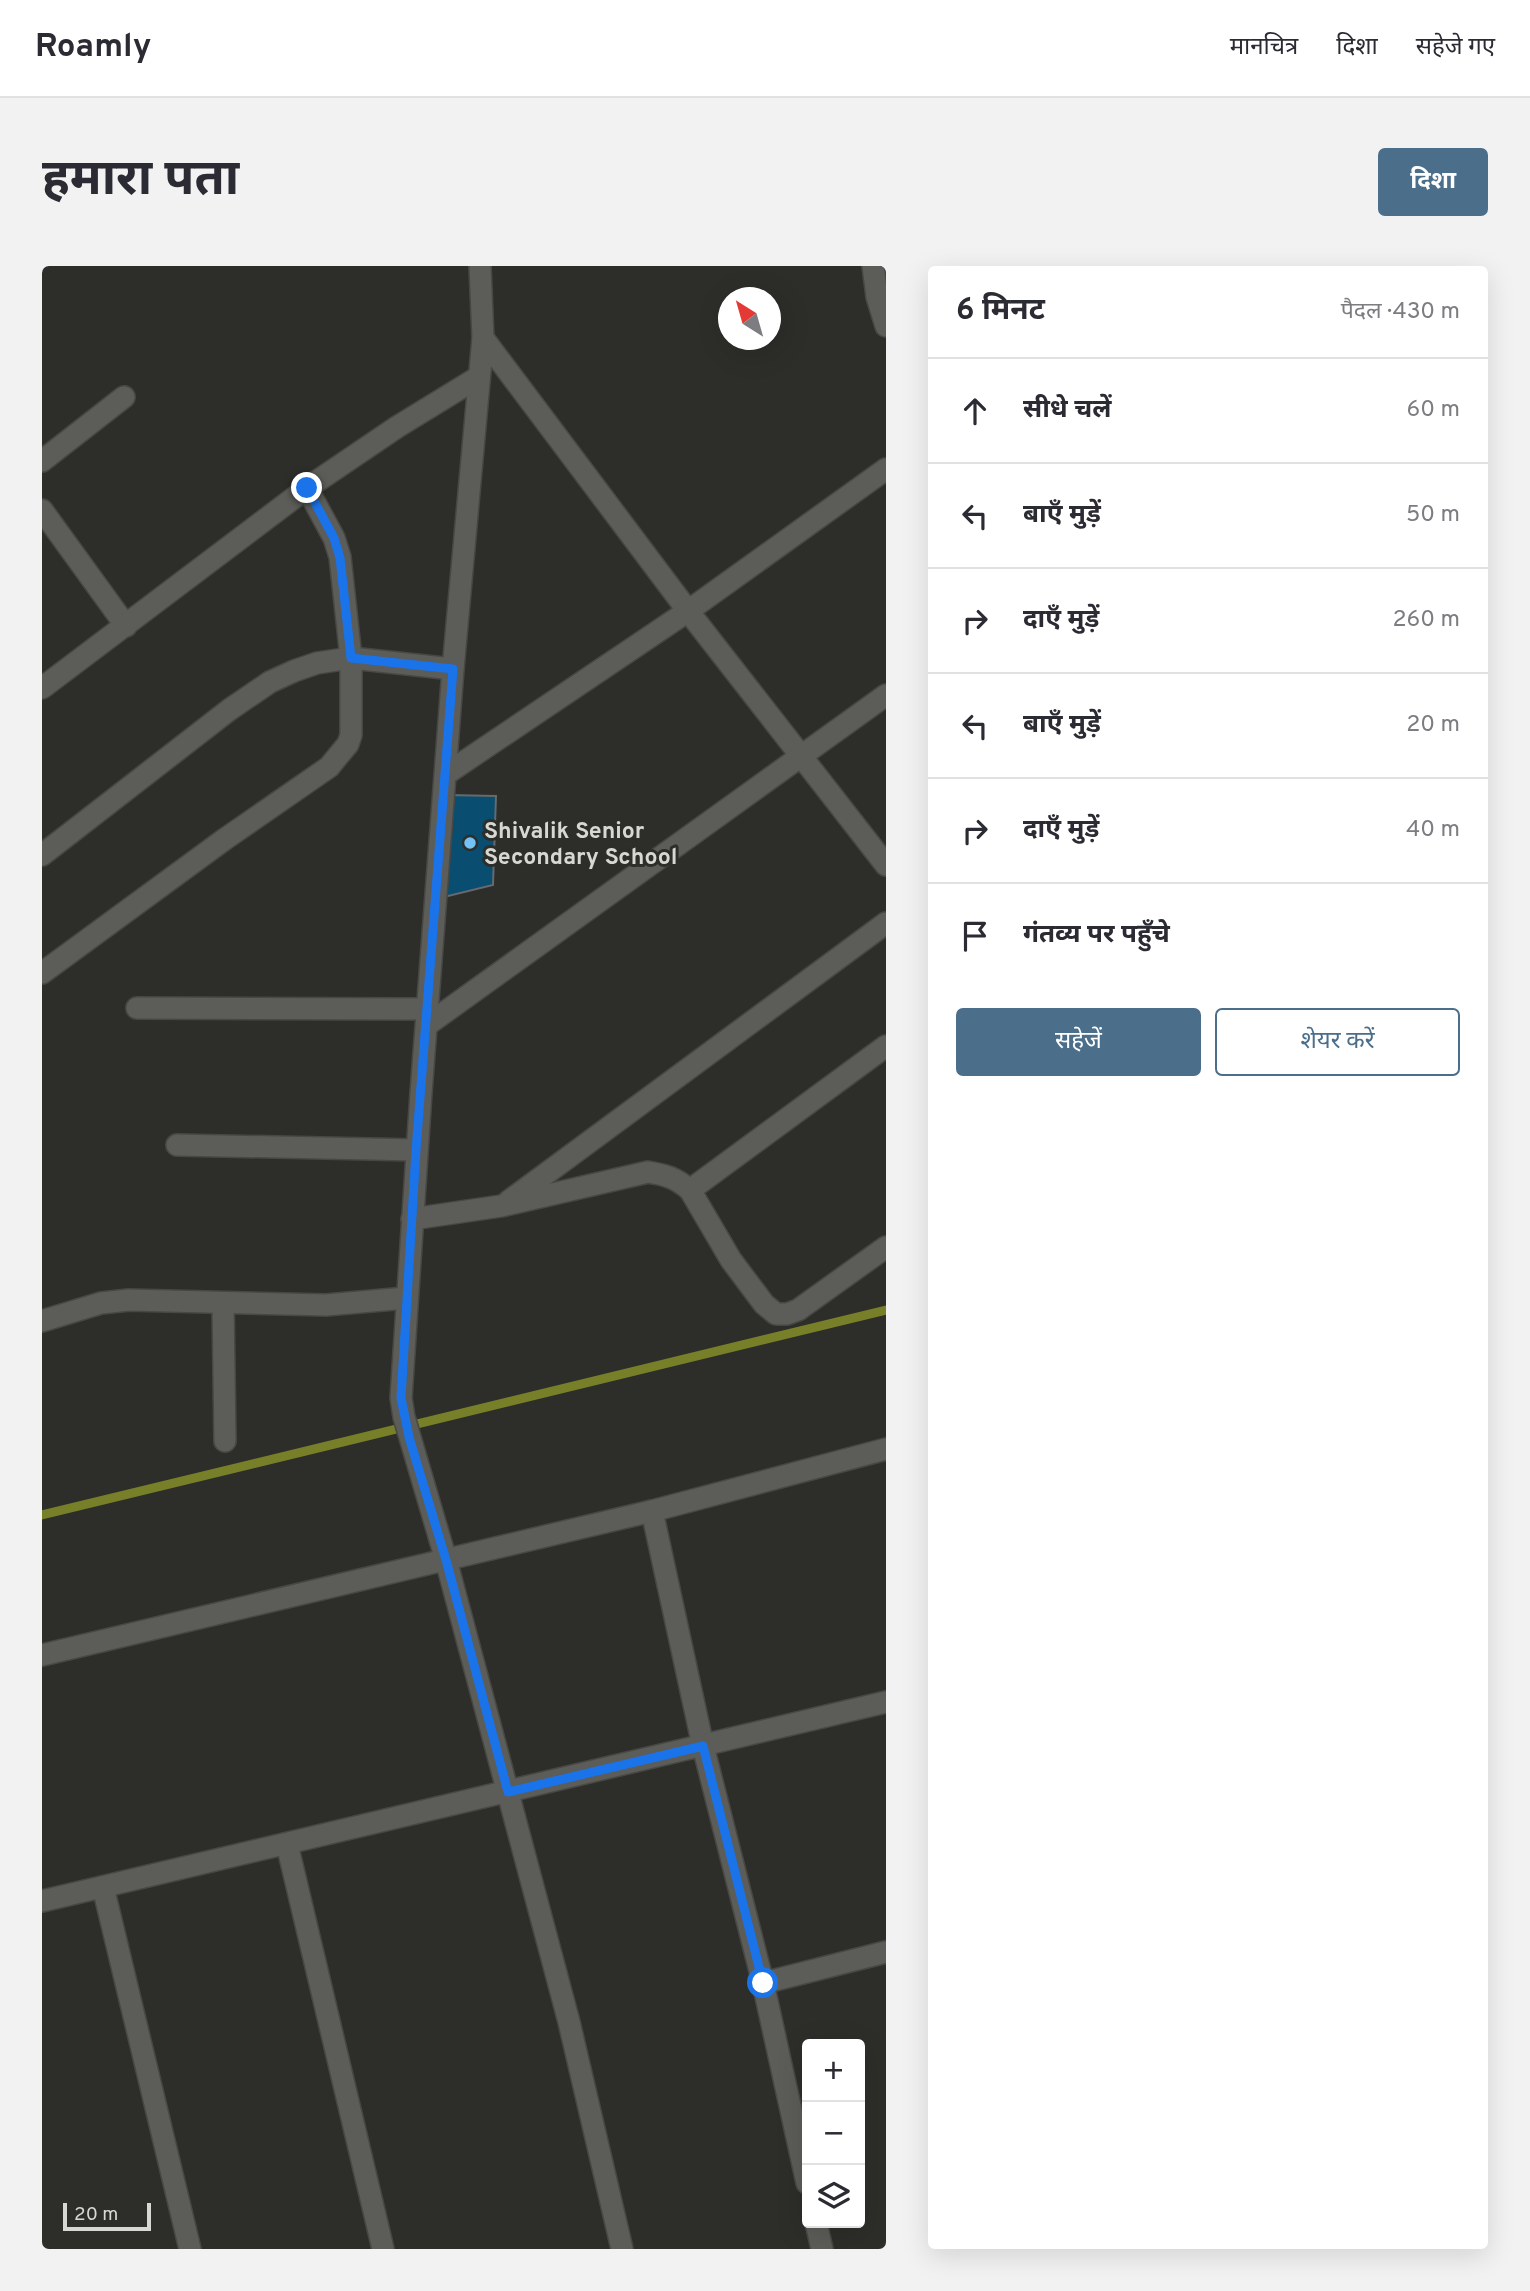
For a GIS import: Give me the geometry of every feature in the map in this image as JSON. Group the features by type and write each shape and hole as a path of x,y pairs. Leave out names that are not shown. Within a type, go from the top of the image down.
{"street":[{"path":"480,266 483,338 477,378 453,669 416,1150 401,1398 569,2022 622,2249"},
{"path":"873,266 877,297 886,326"},
{"path":"483,338 688,611 886,865"},
{"path":"42,688 307,488 397,426 477,378"},
{"path":"42,461 124,397"},
{"path":"446,774 688,611 886,469"},
{"path":"42,974 225,839 329,767 348,744 351,735 351,658 340,558 334,538 307,488"},
{"path":"42,510 126,626"},
{"path":"42,855 229,710 270,682 317,663 351,658 453,669"},
{"path":"137,1008 428,1017 886,695"},
{"path":"501,1206 886,923"},
{"path":"690,1190 886,1046"},
{"path":"177,1145 416,1150"},
{"path":"412,1219 501,1206 648,1172 673,1177 690,1190 731,1260 764,1304 776,1314 798,1310 886,1247"},
{"path":"42,1321 101,1303 129,1300 326,1305 406,1298"},
{"path":"223,1303 225,1441"},
{"path":"42,1656 652,1511 886,1449"},
{"path":"652,1511 703,1746 763,1983 803,2165"},
{"path":"42,1901 886,1702"},
{"path":"287,1844 383,2249"},
{"path":"103,1887 190,2249"},
{"path":"763,1983 886,1952"},
{"path":"817,2228 822,2249"}],"building":[{"path":"447,795 496,796 493,885 444,897"}],"waterway":[{"path":"42,1515 886,1310"}],"place":[{"name":"Shivalik Senior Secondary School","path":"470,843"}],"route":[{"path":"307,488 334,538 340,558 351,658 453,669 429,1009 416,1150 401,1398 409,1437 446,1560 508,1792 703,1746 763,1983"}]}
